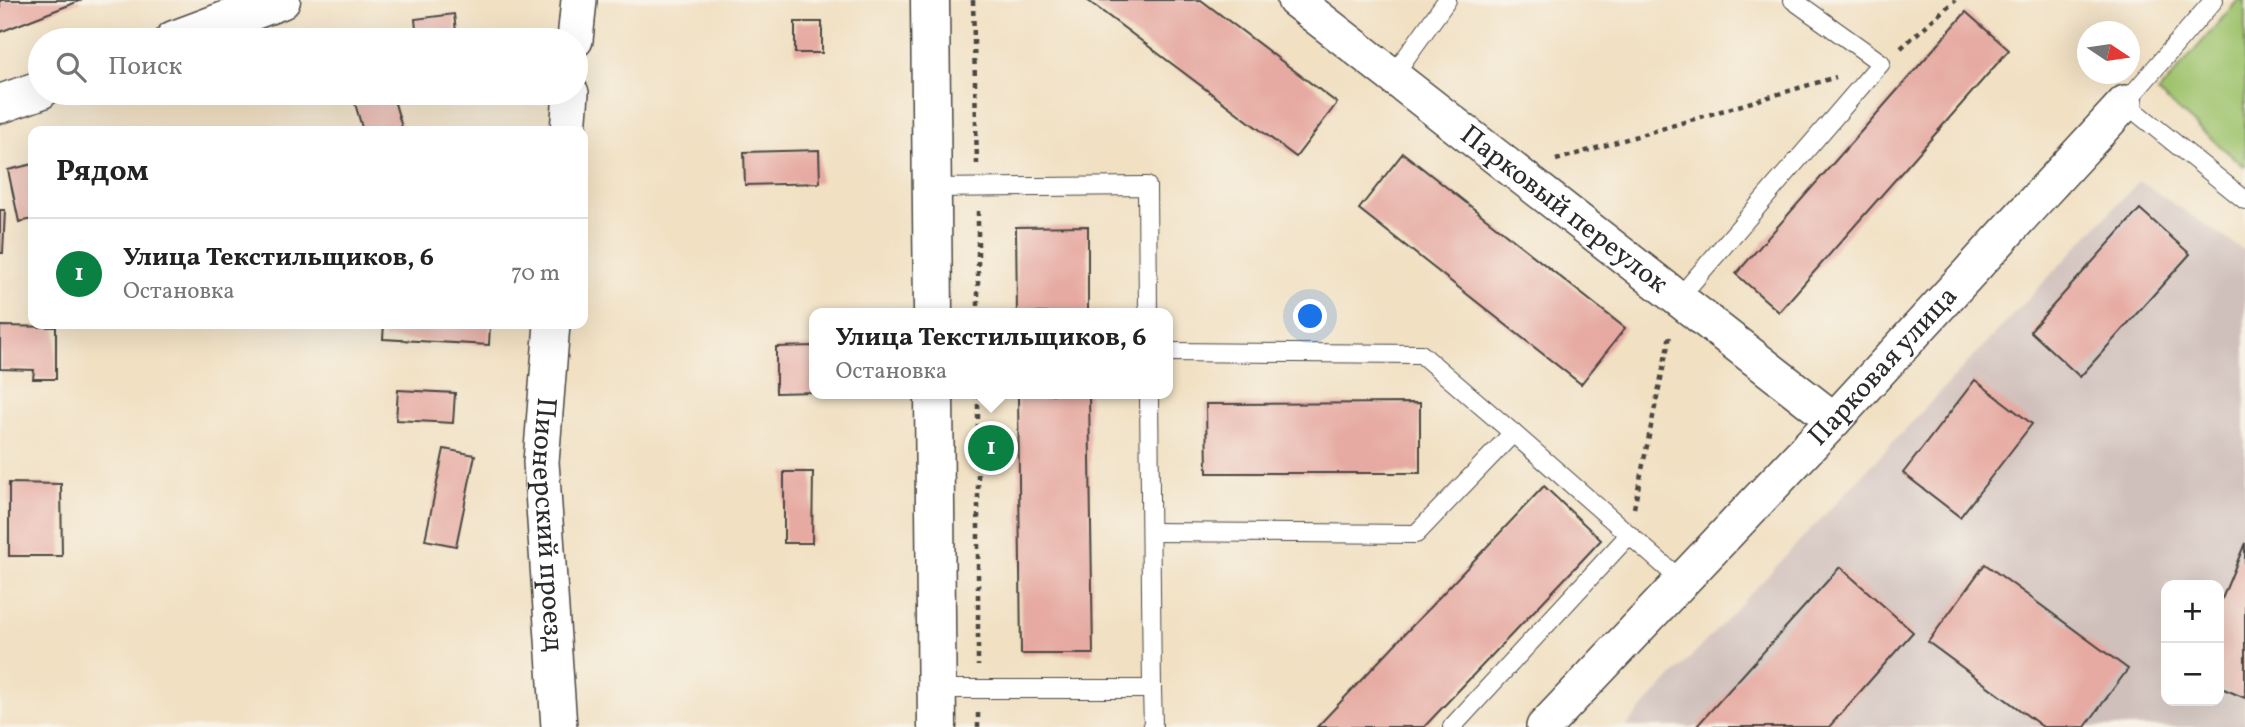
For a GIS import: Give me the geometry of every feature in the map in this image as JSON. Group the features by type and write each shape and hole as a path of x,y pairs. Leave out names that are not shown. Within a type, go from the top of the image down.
{"main road":[{"path":"196,28 232,9 281,0"},
{"path":"904,0 911,98 931,133"},
{"path":"930,0 933,308"},
{"path":"0,104 28,94"},
{"path":"934,399 937,727"}],"street":[{"path":"576,28 579,0"},
{"name":"Парковый переулок","path":"1295,0 1834,420"},
{"name":"Парковая улица","path":"1544,727 1834,420 2125,103"},
{"path":"568,126 570,105"},
{"name":"Пионерский проезд","path":"552,329 541,463 559,727"}],"lane":[{"path":"1392,77 1447,0"},
{"path":"1677,300 1881,64 1793,0"},
{"name":"Парковая улица","path":"2125,103 2214,0"},
{"path":"2125,103 2245,200"},
{"path":"931,188 1147,186 1148,308"},
{"path":"1173,352 1421,354 1682,581"},
{"path":"1149,399 1153,727"},
{"path":"1151,532 1416,534 1513,433"},
{"path":"1452,727 1629,535"},
{"path":"937,689 1152,690"}],"path":[{"path":"973,0 978,308"},
{"path":"1899,50 1955,0"},
{"path":"1514,173 1881,64"},
{"path":"1629,535 1677,300"},
{"path":"978,399 978,727"}],"shaded area":[{"path":"2139,181 2245,251 2245,727 1625,727"}],"green space":[{"path":"2238,0 2245,0 2245,167 2158,93"}],"building":[{"path":"0,0 82,0 0,32"},
{"path":"1087,0 1201,0 1337,103 1296,157"},
{"path":"1966,12 2009,50 1779,312 1736,274"},
{"path":"454,14 456,28 416,28 415,19"},
{"path":"795,22 822,22 822,53 795,53"},
{"path":"355,105 395,105 402,126 362,126"},
{"path":"819,150 820,183 745,185 744,152"},
{"path":"1403,153 1625,328 1581,384 1359,209"},
{"path":"28,165 28,220 19,222 8,170"},
{"path":"2140,209 2190,254 2080,377 2030,331"},
{"path":"0,210 5,210 3,253 0,253"},
{"path":"1088,226 1088,308 1017,308 1016,227"},
{"path":"0,326 56,329 56,379 33,379 34,370 0,369"},
{"path":"384,329 490,329 489,345 383,339"},
{"path":"809,346 809,392 776,393 776,347"},
{"path":"1975,380 2032,424 1960,517 1903,473"},
{"path":"398,390 455,393 453,423 396,420"},
{"path":"1018,399 1089,399 1093,654 1021,654"},
{"path":"1420,403 1420,473 1207,473 1206,404"},
{"path":"444,449 475,455 456,546 425,540"},
{"path":"784,472 813,472 812,543 784,543"},
{"path":"9,483 61,484 62,556 9,556"},
{"path":"1544,486 1601,540 1572,571 1424,727 1317,727"},
{"path":"2245,543 2245,698 2224,689 2224,594"},
{"path":"1985,564 2128,669 2085,727 2043,727 1928,642"},
{"path":"1840,567 1913,632 1829,727 1696,727"}],"place":[{"name":"Улица Текстильщиков, 6","path":"991,448"}]}
